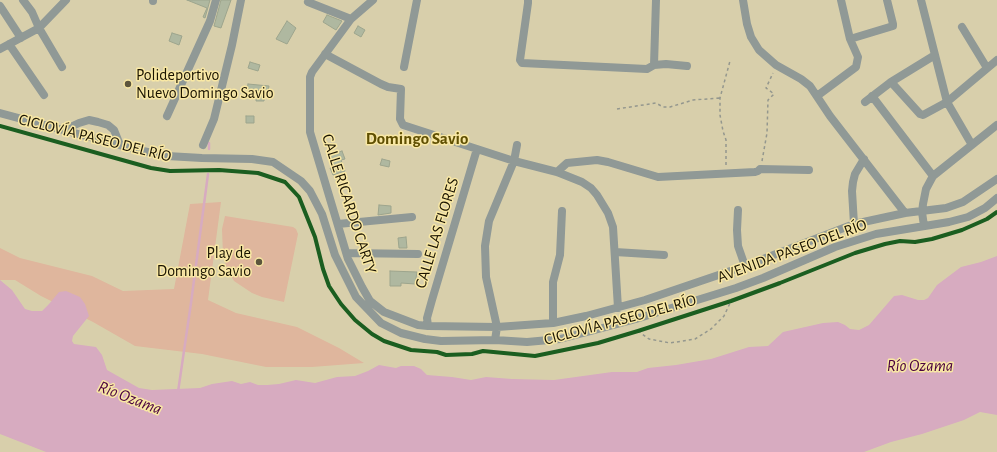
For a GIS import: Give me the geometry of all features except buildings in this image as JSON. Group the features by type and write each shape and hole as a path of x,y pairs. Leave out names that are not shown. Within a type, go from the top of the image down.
{"street":[{"path":"23,0 32,12 39,28 62,67"},
{"path":"0,49 39,28 66,0"},
{"path":"167,116 210,21 216,0"},
{"path":"203,145 214,119 241,0"},
{"path":"310,0 308,2 351,19"},
{"name":"CALLE RICARDO CARTY","path":"373,0 351,19 312,72 310,77 310,132 347,254 370,301 384,312 418,325 428,326"},
{"path":"404,67 417,0"},
{"path":"528,0 520,60 522,63 647,69 654,65 666,64 687,66"},
{"path":"654,65 656,0"},
{"path":"743,0 751,37 759,50 776,65 802,79 817,96 830,116 904,213"},
{"path":"817,96 856,66 858,58 850,39 841,0"},
{"path":"850,39 893,26 887,0"},
{"path":"921,0 947,102 972,145"},
{"path":"0,6 21,38"},
{"path":"962,27 987,68"},
{"path":"9,44 44,95"},
{"path":"325,54 381,84 388,87 401,89 400,119 403,125 514,161 557,172 582,182 597,195 608,213 613,227 618,308"},
{"path":"865,102 891,82 935,55"},
{"path":"891,82 920,114 923,115 947,102 997,60"},
{"path":"872,96 933,176"},
{"name":"AVENIDA PASEO DEL RÍO","path":"0,113 120,146 167,156 252,159 273,162 301,181 310,191 322,214 335,255 356,297 381,323 401,333 441,341 495,340 527,342 560,339 636,319 736,288 842,245 876,234 949,222 968,217 985,208 997,198"},
{"path":"64,130 89,120 98,122 108,125 114,130 120,146"},
{"path":"924,226 922,212 926,189 933,176 997,125"},
{"path":"495,340 497,327 486,277 485,246 489,220 514,161 517,145"},
{"name":"CALLE LAS FLORES","path":"428,326 428,313 477,149"},
{"path":"557,172 567,163 598,160 658,177 755,172 760,169 809,170"},
{"path":"854,224 852,191 853,182 864,160"},
{"name":"AVENIDA PASEO DEL RÍO","path":"428,326 497,327 553,323 618,308 745,266 854,224 904,213 946,208 963,202 997,179"},
{"path":"738,210 738,246 745,266"},
{"path":"553,323 553,282 560,255 562,211"},
{"path":"338,224 412,217"},
{"path":"615,252 664,255"},
{"path":"347,254 418,254"}],"path":[{"path":"726,173 726,140 720,115 720,98 730,60"},
{"path":"760,169 767,133 768,100 774,94 766,88 776,65"},
{"path":"617,109 656,103 663,107 670,107 693,100 720,98"},
{"path":"724,303 738,298"},
{"path":"638,332 649,339 670,343 695,339 711,329 724,316 731,301"}],"shaded area":[{"path":"221,202 208,300 236,313 297,327 339,348 364,363 312,367 266,367 202,354 135,346 93,322 41,296 15,280 0,280 0,248 20,258 92,276 123,291 174,289 190,204"},
{"name":"Play de Domingo Savio","path":"225,216 293,227 296,229 298,234 284,302 252,293 234,281 227,269 223,255 222,229"}],"water":[{"name":"Río Ozama","path":"997,256 997,415 980,412 964,420 922,434 891,442 864,452 46,452 0,434 0,280 12,290 25,309 32,311 42,311 59,292 66,291 80,297 85,304 89,316 73,336 72,341 74,344 96,347 102,355 107,370 139,388 152,390 200,388 212,384 232,381 241,384 250,382 258,385 279,384 296,380 315,383 337,377 355,376 379,365 396,368 401,366 414,366 421,369 427,375 471,380 486,377 554,380 612,372 637,372 648,368 711,359 749,347 768,346 783,332 823,323 838,322 850,329 859,330 869,325 894,296 902,295 918,300 924,300 928,298 937,285 961,267"}],"waterway":[{"path":"209,143 209,149"},
{"path":"178,392 208,174"}],"cycle path":[{"name":"CICLOVÍA PASEO DEL RÍO","path":"0,126 151,168 170,171 219,170 258,173 285,182 299,197 315,237 329,286 341,304 355,320 372,334 384,341 411,350 437,352 446,355 472,354 483,351 535,356 598,343 731,301 855,253 885,244 900,241 915,242 932,239 962,230 987,219 997,212"}],"place":[{"name":"Polideportivo Nuevo Domingo Savio","path":"128,84"},
{"name":"Play de Domingo Savio","path":"259,262"}],"district":[{"name":"Domingo Savio","path":"417,139"}]}
